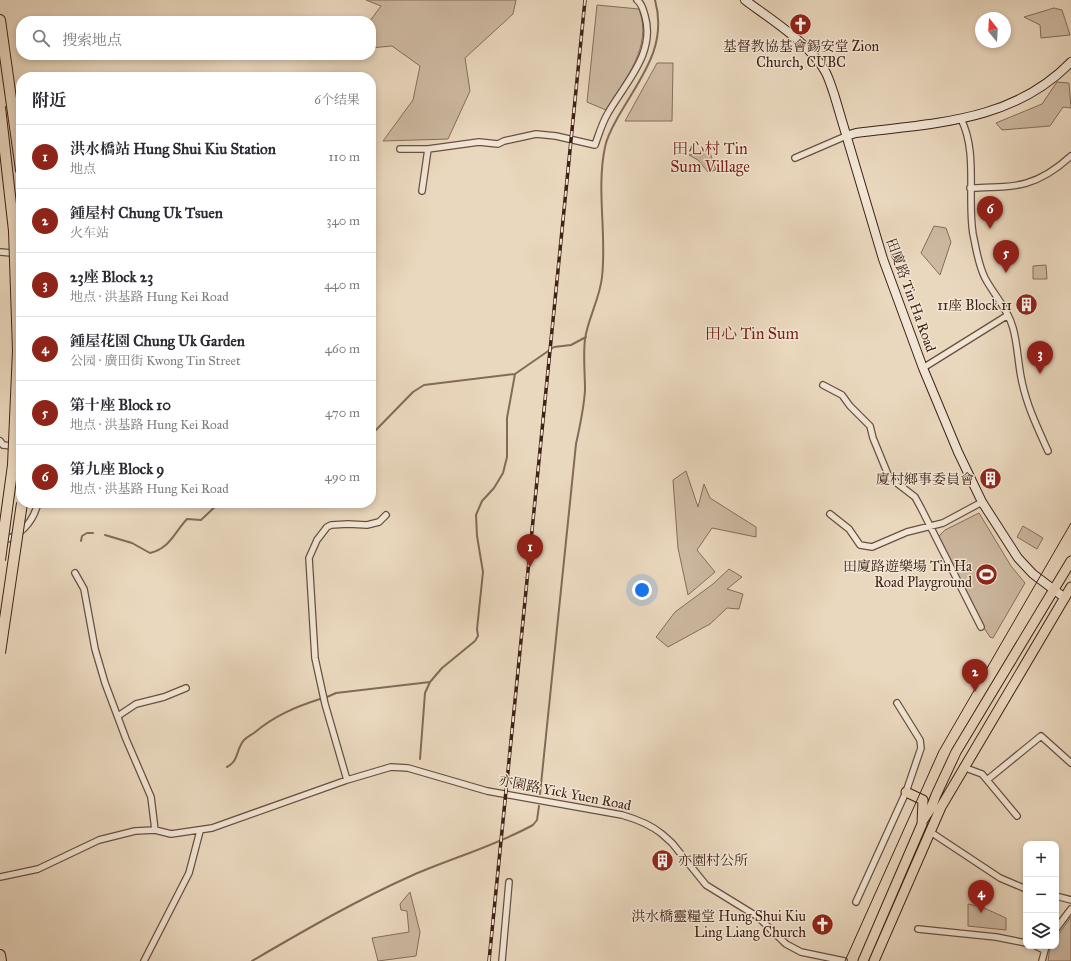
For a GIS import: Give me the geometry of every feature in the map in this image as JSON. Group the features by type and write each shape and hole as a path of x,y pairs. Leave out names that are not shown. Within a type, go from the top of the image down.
{"highway":[{"path":"0,20 16,134"},
{"path":"0,107 14,231 16,290"},
{"path":"0,560 13,465 16,396"},
{"path":"0,653 21,508"},
{"path":"0,954 1,961"}],"main road":[{"path":"864,958 923,820 932,808 936,795 956,752 1071,561"},
{"path":"874,961 929,831 963,767 1071,588"},
{"path":"951,764 963,767"},
{"path":"906,792 923,800 936,795"},
{"path":"923,800 923,820"}],"street":[{"path":"400,149 428,149 479,142 498,144 504,140 536,134 556,136 596,145 608,113 633,74 646,46 648,24 641,4 636,0"},
{"name":"田廈路 Tin Ha Road","path":"745,0 803,46 819,61 828,77 883,259 923,368 951,438 982,502 1018,558 1033,574 1065,598"},
{"path":"795,158 856,133 961,119 1006,106 1028,96 1060,73 1071,62"},
{"path":"961,119 965,128 970,150 970,188 973,232 978,257 985,278 1008,315 1013,328 1027,402 1048,451"},
{"path":"422,191 428,149"},
{"path":"970,188 1012,187 1030,183 1056,170 1071,156"},
{"path":"0,252 16,254"},
{"path":"923,368 1008,315"},
{"path":"823,385 842,395 850,406 870,426 873,438 890,477 915,497 981,627"},
{"path":"0,441 3,445 16,446"},
{"path":"830,514 849,529 860,545 872,547 907,532 943,523 982,502"},
{"path":"0,542 10,539 31,522 36,508"},
{"path":"347,780 325,704 315,658 308,558 317,540 327,527 331,525 348,524 367,525 379,522 386,516"},
{"path":"75,573 84,589 95,649 118,716 151,797 156,830"},
{"path":"118,716 136,704 164,697 186,688"},
{"path":"856,902 906,792 921,748 920,740 897,703"},
{"path":"987,780 1042,736 1071,763"},
{"name":"亦園路 Yick Yuen Road","path":"0,877 38,869 99,840 135,831 156,830 171,834 200,831 347,780 391,767 408,768 487,791 636,819 654,827 662,834 711,889 758,917 786,944 801,952 844,961"},
{"path":"963,767 982,774 1017,816"},
{"path":"144,961 189,873 200,831"},
{"path":"929,831 1000,878 1023,888"},
{"path":"502,961 509,882"},
{"path":"1059,897 1071,900"},
{"path":"1059,925 1071,909"},
{"path":"918,929 996,937 1023,942"},
{"path":"1042,961 1045,949"},
{"path":"857,961 864,958"}],"shaded area":[{"path":"366,0 516,0 513,14 465,58 470,91 448,139 383,141 413,100 420,66 392,46 376,48 376,16 374,16 381,6"},
{"path":"597,5 639,9 642,23 640,49 635,62 606,110 587,102"},
{"path":"1054,8 1062,10 1070,35 1041,38 1040,25 1024,17"},
{"path":"657,63 673,63 672,121 625,121"},
{"path":"1057,82 1069,83 1071,108 1063,107 1050,126 1002,130 996,123 1042,104"},
{"path":"709,150 716,170 708,172 698,160 689,155"},
{"path":"934,226 946,228 951,242 940,275 921,253"},
{"path":"1046,265 1047,279 1033,279 1033,266"},
{"path":"686,471 698,507 704,484 710,498 756,527 756,537 712,528 697,550 715,572 688,595 678,548 673,480"},
{"name":"田廈路遊樂場 Tin Ha Road Playground","path":"979,513 1011,566 1025,583 993,638 990,637 984,628 938,537 945,530"},
{"path":"1023,526 1043,538 1037,549 1017,537"},
{"path":"729,569 742,577 727,589 743,594 739,609 727,608 710,624 668,647 656,637 675,612 713,584"},
{"path":"410,892 420,932 416,956 378,961 372,938 409,932 407,911 401,910 400,904"},
{"path":"968,904 982,907 1006,918 1006,930 968,926"},
{"path":"1071,917 1071,961 1048,961 1050,949 1059,949 1059,934"}],"waterway":[{"path":"540,794 576,444 582,417 585,390 585,339 599,293 602,277 602,163 610,131 650,62 655,47 658,33 658,17 655,0"},
{"path":"376,430 413,392 424,385 515,374 554,347 571,345 586,337"},
{"path":"420,759 425,693 430,682 442,668 475,641 478,636 477,629 483,572 477,536 476,515 482,501 494,488 503,473 507,457 507,418 515,374"},
{"path":"105,535 132,543 150,553 157,551 167,544 187,519 201,520 214,508"},
{"path":"81,541 82,536 87,533 93,533"},
{"path":"327,697 336,693 430,682"},
{"path":"227,767 234,762 241,743 246,738 285,713 320,699"},
{"path":"252,961 331,916 392,885 413,875 504,839 533,825 537,820 539,806"}],"tram line":[{"path":"845,961 939,751 1071,523"}],"railway":[{"path":"489,961 585,0"}],"place":[{"name":"基督教協基會錫安堂 Zion Church, CUBC","path":"801,24"},
{"name":"第九座 Block 9","path":"990,229"},
{"name":"第十座 Block 10","path":"1006,273"},
{"name":"11座 Block 11","path":"1027,305"},
{"name":"23座 Block 23","path":"1040,374"},
{"name":"廈村鄉事委員會","path":"990,479"},
{"name":"洪水橋站 Hung Shui Kiu Station","path":"530,567"},
{"name":"田廈路遊樂場 Tin Ha Road Playground","path":"987,574"},
{"name":"鍾屋村 Chung Uk Tsuen","path":"975,692"},
{"name":"亦園村公所","path":"662,860"},
{"name":"鍾屋花園 Chung Uk Garden","path":"981,913"},
{"name":"洪水橋靈糧堂 Hung Shui Kiu Ling Liang Church","path":"822,924"}],"district":[{"name":"田心村 Tin Sum Village","path":"710,157"},
{"name":"田心 Tin Sum","path":"752,333"}]}
